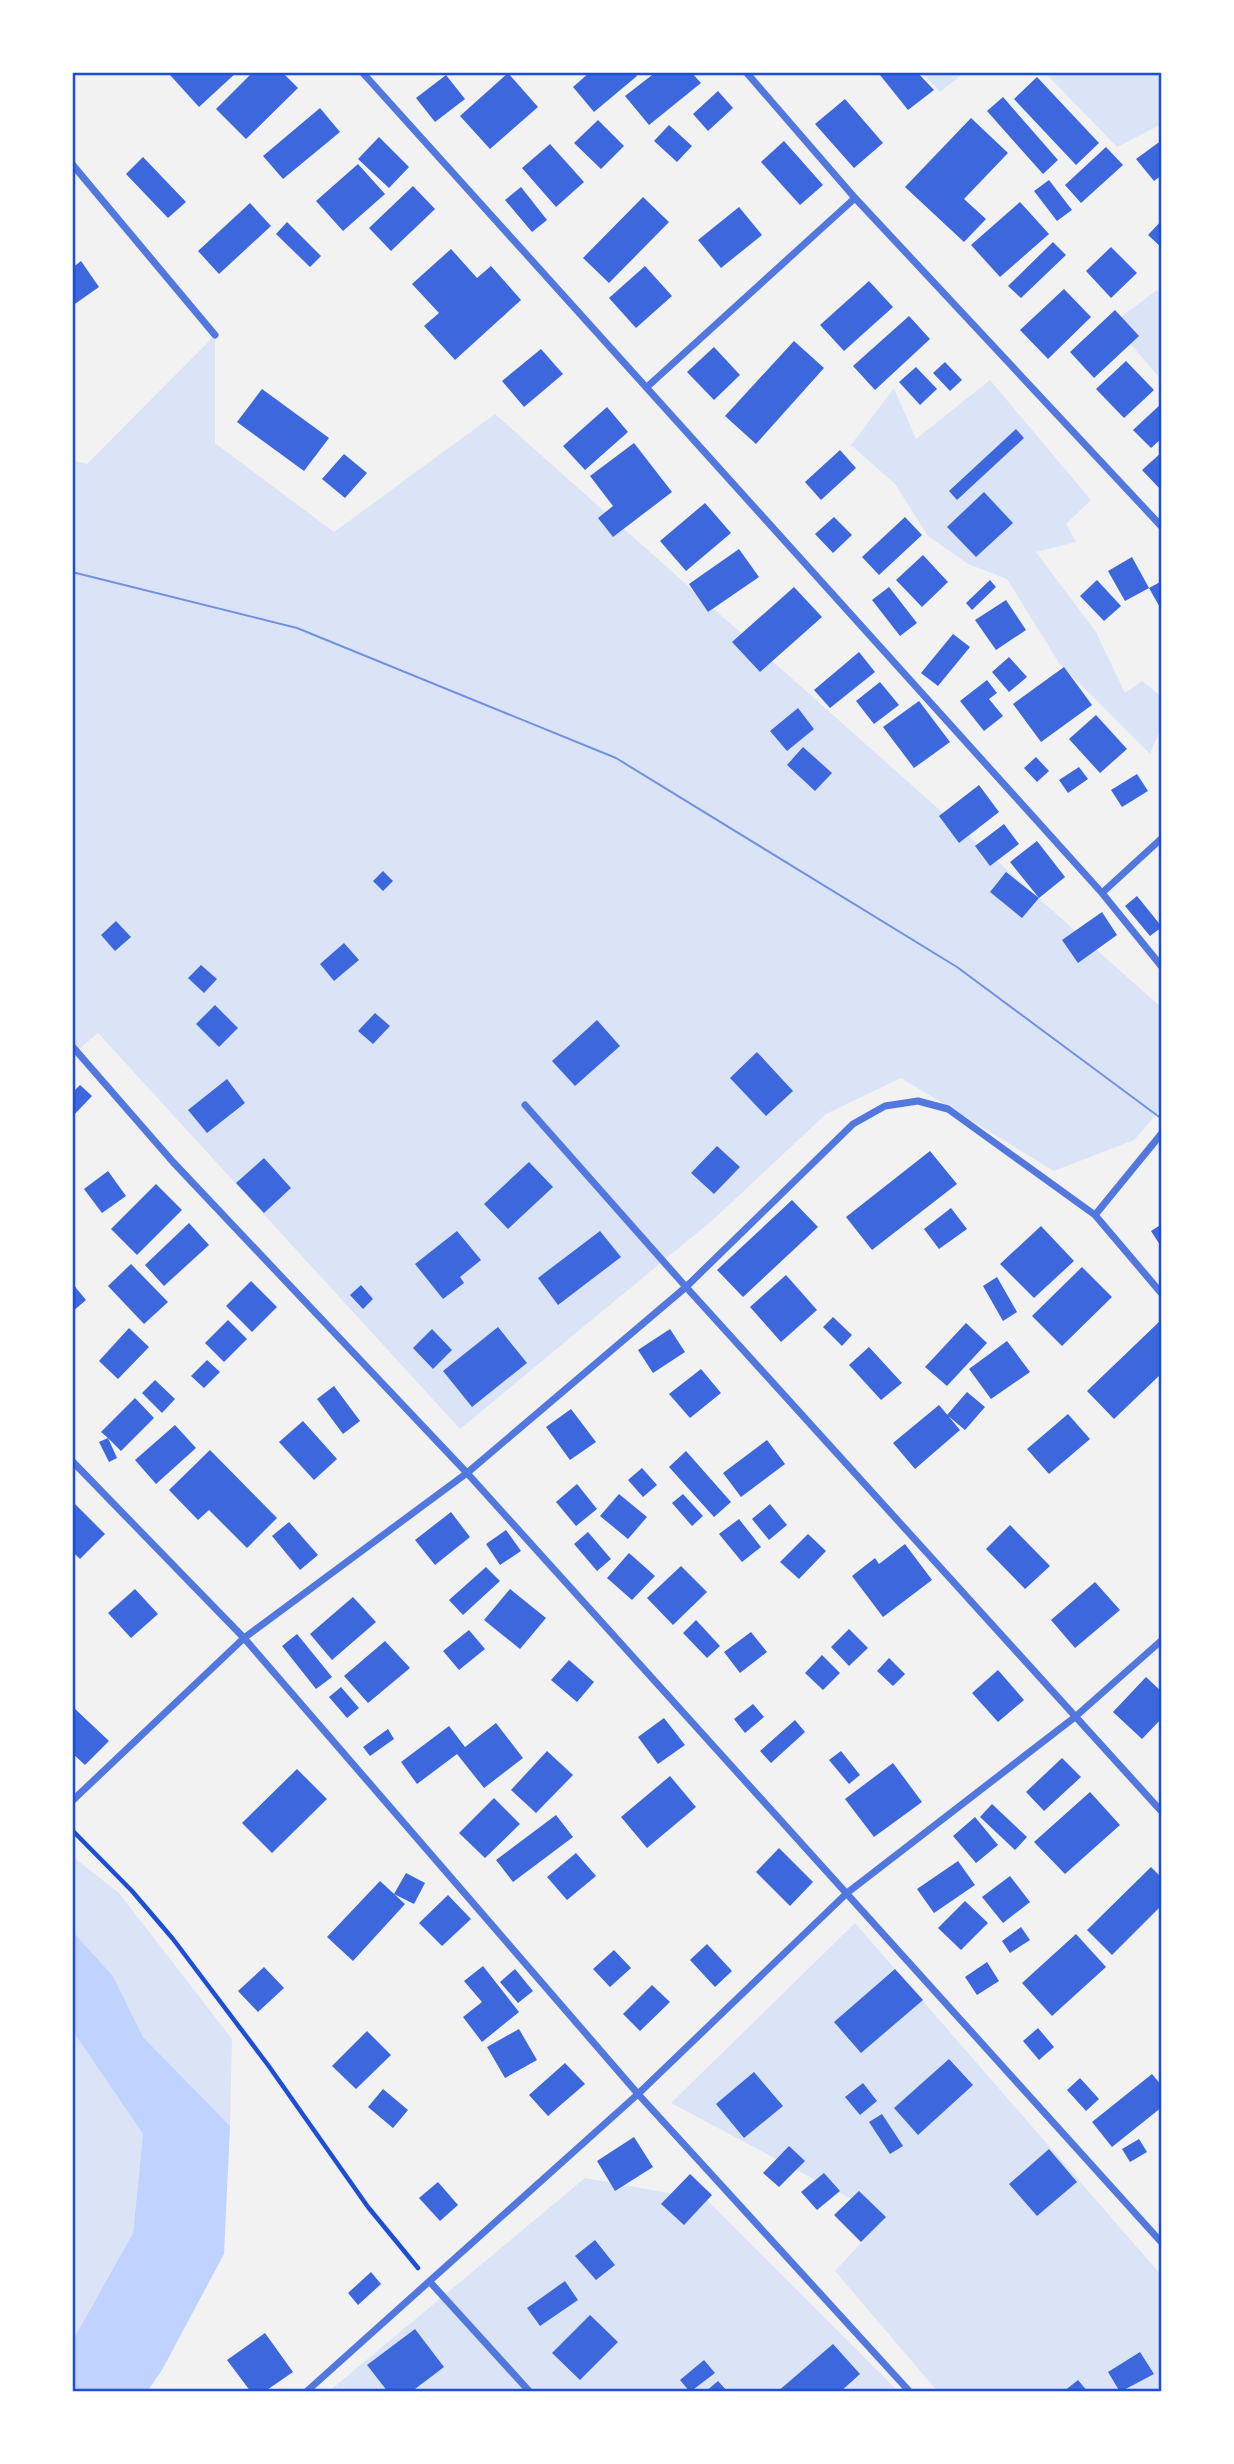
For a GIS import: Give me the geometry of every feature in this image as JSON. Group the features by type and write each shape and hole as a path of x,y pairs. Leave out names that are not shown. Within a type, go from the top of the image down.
{"street":[{"path":"362,72 1102,893 1162,967"},
{"path":"746,72 855,198 1162,527"},
{"path":"72,164 215,335"},
{"path":"647,387 855,198"},
{"path":"1102,893 1162,838"},
{"path":"72,1046 173,1162 467,1473 1162,2243"},
{"path":"72,1801 244,1638 467,1473 686,1287 853,1124 885,1106 918,1101 948,1109 1094,1215 1162,1294"},
{"path":"525,1105 686,1287 1162,1812"},
{"path":"1094,1215 1162,1133"},
{"path":"72,1461 244,1638 638,2094 910,2392"},
{"path":"306,2392 638,2094 847,1893 1075,1717 1162,1640"},
{"path":"430,2282 530,2392"}],"path":[{"path":"72,1830 132,1891 173,1940 268,2065 368,2207 430,2282"}],"shaded area":[{"path":"921,72 965,72 940,92"},
{"path":"1044,72 1162,72 1162,124 1117,147"},
{"path":"1157,290 1162,294 1162,381 1113,323"},
{"path":"215,335 215,443 334,532 495,414 1162,1008 1162,1108 1134,1140 1054,1171 901,1078 826,1114 715,1218 460,1429 98,1033 72,1055 72,460 87,464"},
{"path":"990,380 1091,500 1066,524 1076,542 1036,552 1096,632 1125,693 1142,681 1162,697 1162,725 1150,754 1059,663 1007,579 968,564 928,536 895,484 851,445 894,388 916,439"},
{"path":"72,1856 119,1893 232,2039 230,2126 143,2037 113,1976 72,1931"},
{"path":"855,1923 1162,2276 1162,2392 938,2392 835,2271 885,2217 671,2103"},
{"path":"72,2030 143,2134 133,2233 72,2342"},
{"path":"585,2178 707,2200 899,2392 328,2392"}],"water":[{"path":"72,1931 113,1976 143,2037 230,2126 224,2254 162,2370 147,2392 72,2392 72,2342 133,2233 143,2134 72,2030"}],"building":[{"path":"173,72 237,72 199,107 170,75"},
{"path":"253,72 282,72 298,88 246,139 216,109"},
{"path":"590,72 634,72 637,76 594,112 573,87"},
{"path":"656,72 691,72 701,83 649,125 625,96"},
{"path":"885,72 917,72 934,90 908,110 880,75"},
{"path":"508,73 538,107 490,149 460,116"},
{"path":"446,75 465,99 435,122 416,98"},
{"path":"1037,77 1099,143 1076,165 1014,99"},
{"path":"718,91 733,108 708,131 693,114"},
{"path":"1003,97 1058,160 1043,174 987,111"},
{"path":"845,99 883,143 854,168 815,124"},
{"path":"320,108 340,132 283,179 263,156"},
{"path":"971,118 1008,153 964,199 986,219 964,242 905,187"},
{"path":"598,120 624,146 601,169 574,143"},
{"path":"669,125 692,146 677,162 654,141"},
{"path":"379,137 409,167 389,188 358,159"},
{"path":"1162,140 1162,175 1154,181 1136,159"},
{"path":"784,141 823,185 800,205 761,162"},
{"path":"550,144 584,182 556,207 522,168"},
{"path":"1106,147 1123,165 1081,203 1065,185"},
{"path":"143,157 186,202 168,218 126,174"},
{"path":"358,164 385,194 343,231 316,201"},
{"path":"1049,180 1072,210 1057,221 1034,191"},
{"path":"413,186 435,209 391,251 369,228"},
{"path":"521,187 547,220 532,232 505,200"},
{"path":"643,197 669,222 609,283 583,258"},
{"path":"1020,202 1049,234 1000,277 971,245"},
{"path":"250,203 271,226 219,274 198,251"},
{"path":"739,207 762,235 721,268 698,240"},
{"path":"1162,220 1162,248 1148,235"},
{"path":"287,222 321,256 310,267 276,234"},
{"path":"1053,242 1066,255 1021,298 1008,286"},
{"path":"1111,247 1137,273 1111,298 1086,271"},
{"path":"451,249 477,278 491,266 521,300 455,360 424,326 439,313 412,284"},
{"path":"81,261 99,287 72,306 72,268"},
{"path":"645,266 672,296 636,328 609,298"},
{"path":"869,281 893,307 844,351 820,325"},
{"path":"1064,289 1091,317 1048,359 1020,330"},
{"path":"1115,310 1139,336 1094,378 1070,352"},
{"path":"909,316 930,339 875,390 853,366"},
{"path":"794,341 824,368 756,444 725,416"},
{"path":"714,347 740,375 714,400 687,372"},
{"path":"541,349 563,374 524,407 502,381"},
{"path":"1126,361 1154,390 1124,418 1096,389"},
{"path":"945,362 962,380 950,391 933,373"},
{"path":"916,367 937,389 920,405 899,382"},
{"path":"262,389 329,438 304,471 237,422"},
{"path":"1162,403 1162,438 1151,448 1133,430"},
{"path":"607,407 628,432 585,470 563,446"},
{"path":"1016,429 1024,438 957,500 949,491"},
{"path":"634,443 672,492 613,537 598,518 613,506 590,476"},
{"path":"840,450 856,468 821,500 805,482"},
{"path":"1162,452 1162,487 1160,489 1142,470"},
{"path":"344,454 367,473 345,498 322,479"},
{"path":"984,492 1013,523 976,557 947,527"},
{"path":"705,503 731,533 686,571 660,541"},
{"path":"834,517 852,535 833,553 815,534"},
{"path":"905,517 922,535 879,575 862,557"},
{"path":"739,549 759,577 708,612 689,584"},
{"path":"923,555 948,582 922,607 896,580"},
{"path":"1132,557 1149,588 1125,601 1108,571"},
{"path":"990,580 996,587 972,610 966,603"},
{"path":"1097,580 1121,606 1104,621 1080,596"},
{"path":"1162,581 1162,611 1149,588"},
{"path":"794,587 822,617 760,672 732,642"},
{"path":"889,587 917,623 900,636 872,600"},
{"path":"1006,600 1026,630 996,650 975,620"},
{"path":"953,634 970,647 938,686 921,673"},
{"path":"859,652 875,672 830,708 814,690"},
{"path":"1009,657 1027,677 1009,692 992,672"},
{"path":"1064,667 1092,705 1041,742 1013,704"},
{"path":"987,680 997,693 989,699 1003,716 984,731 960,701"},
{"path":"880,682 899,705 874,724 856,701"},
{"path":"919,701 950,742 914,768 883,727"},
{"path":"798,708 814,729 787,751 770,731"},
{"path":"1096,715 1127,749 1100,773 1069,739"},
{"path":"803,747 832,773 815,791 787,765"},
{"path":"1036,757 1049,771 1037,782 1024,768"},
{"path":"1079,767 1088,779 1068,793 1059,780"},
{"path":"1137,774 1148,791 1122,807 1111,790"},
{"path":"979,785 999,812 959,843 939,816"},
{"path":"1004,824 1019,844 990,866 975,846"},
{"path":"1037,841 1065,877 1039,898 1010,862"},
{"path":"383,871 393,881 383,891 373,881"},
{"path":"1006,872 1039,898 1022,918 990,892"},
{"path":"1137,896 1162,927 1150,936 1125,906"},
{"path":"1102,912 1117,935 1078,963 1062,940"},
{"path":"116,921 131,937 115,951 101,935"},
{"path":"344,943 359,960 334,981 320,964"},
{"path":"201,965 217,979 204,993 188,978"},
{"path":"215,1005 238,1028 219,1047 196,1024"},
{"path":"375,1013 390,1026 373,1044 358,1031"},
{"path":"597,1020 620,1046 575,1086 552,1061"},
{"path":"757,1052 793,1091 766,1116 730,1078"},
{"path":"227,1079 245,1103 207,1133 188,1110"},
{"path":"80,1085 92,1096 72,1117 72,1093"},
{"path":"717,1146 740,1167 714,1194 691,1173"},
{"path":"930,1151 957,1184 872,1250 846,1217"},
{"path":"264,1158 291,1188 264,1213 236,1183"},
{"path":"529,1162 553,1187 508,1229 484,1204"},
{"path":"108,1171 126,1196 102,1213 84,1189"},
{"path":"156,1184 182,1210 137,1255 111,1229"},
{"path":"792,1200 818,1227 743,1297 717,1270"},
{"path":"951,1208 967,1229 939,1249 924,1229"},
{"path":"189,1223 209,1245 164,1286 145,1265"},
{"path":"1162,1224 1162,1248 1151,1231"},
{"path":"1041,1226 1074,1261 1034,1298 1000,1264"},
{"path":"457,1231 481,1260 460,1277 464,1283 443,1299 415,1264"},
{"path":"600,1231 621,1257 558,1305 538,1278"},
{"path":"131,1264 168,1302 144,1324 108,1286"},
{"path":"1082,1267 1112,1297 1062,1346 1032,1316"},
{"path":"786,1275 817,1310 781,1342 750,1307"},
{"path":"997,1277 1017,1312 1003,1321 983,1286"},
{"path":"251,1281 277,1307 252,1332 226,1306"},
{"path":"72,1283 86,1300 72,1312"},
{"path":"361,1285 373,1299 363,1309 350,1295"},
{"path":"833,1317 852,1335 842,1346 823,1327"},
{"path":"228,1320 247,1339 224,1362 205,1343"},
{"path":"1160,1321 1162,1373 1114,1419 1087,1391"},
{"path":"966,1323 987,1343 947,1386 925,1367"},
{"path":"498,1327 527,1363 472,1407 443,1371"},
{"path":"129,1328 149,1347 118,1379 99,1361"},
{"path":"432,1329 452,1350 433,1369 413,1348"},
{"path":"670,1329 685,1352 653,1373 638,1350"},
{"path":"1007,1341 1030,1372 991,1399 969,1369"},
{"path":"869,1347 902,1383 881,1400 849,1365"},
{"path":"207,1360 220,1372 204,1388 191,1376"},
{"path":"701,1369 721,1393 690,1418 669,1394"},
{"path":"155,1380 175,1399 162,1413 142,1393"},
{"path":"334,1386 360,1421 343,1434 317,1399"},
{"path":"967,1392 985,1407 965,1430 947,1415"},
{"path":"135,1398 154,1418 121,1451 101,1432"},
{"path":"939,1405 960,1430 915,1469 893,1443"},
{"path":"571,1409 596,1442 570,1460 546,1427"},
{"path":"1068,1414 1090,1439 1049,1474 1027,1449"},
{"path":"303,1421 337,1459 314,1480 279,1442"},
{"path":"175,1425 196,1448 156,1484 135,1460"},
{"path":"108,1438 117,1458 109,1462 99,1442"},
{"path":"767,1440 785,1464 741,1497 723,1473"},
{"path":"210,1450 277,1518 247,1548 209,1510 198,1520 169,1490"},
{"path":"686,1451 731,1502 714,1517 669,1467"},
{"path":"642,1468 657,1485 643,1497 628,1480"},
{"path":"577,1484 597,1509 576,1526 556,1502"},
{"path":"619,1494 647,1517 628,1539 600,1516"},
{"path":"683,1494 703,1516 692,1526 672,1503"},
{"path":"75,1504 105,1534 80,1559 72,1551 72,1508"},
{"path":"770,1504 787,1525 769,1540 752,1519"},
{"path":"451,1512 470,1537 435,1565 415,1540"},
{"path":"739,1519 761,1547 742,1562 719,1534"},
{"path":"289,1522 318,1555 300,1570 272,1536"},
{"path":"1010,1525 1050,1566 1025,1589 986,1549"},
{"path":"506,1530 521,1551 500,1565 486,1544"},
{"path":"588,1532 611,1559 597,1571 574,1544"},
{"path":"808,1534 826,1551 799,1579 780,1562"},
{"path":"905,1544 932,1580 883,1617 852,1576 875,1558 879,1564"},
{"path":"629,1553 655,1576 632,1600 607,1578"},
{"path":"681,1566 707,1592 673,1625 647,1598"},
{"path":"486,1567 500,1581 463,1615 449,1600"},
{"path":"1095,1582 1120,1610 1075,1648 1051,1620"},
{"path":"135,1589 158,1614 131,1638 108,1613"},
{"path":"510,1589 546,1618 520,1649 484,1620"},
{"path":"353,1597 376,1622 332,1660 310,1634"},
{"path":"696,1620 720,1646 707,1658 683,1633"},
{"path":"849,1629 868,1648 849,1666 831,1647"},
{"path":"469,1630 485,1649 459,1670 443,1651"},
{"path":"751,1632 767,1652 740,1673 724,1652"},
{"path":"297,1634 332,1677 316,1689 282,1646"},
{"path":"385,1641 410,1668 368,1703 344,1676"},
{"path":"822,1655 840,1673 823,1690 805,1673"},
{"path":"889,1658 905,1674 893,1686 877,1671"},
{"path":"569,1660 594,1682 577,1702 551,1680"},
{"path":"998,1670 1024,1700 998,1722 972,1693"},
{"path":"1146,1677 1162,1692 1162,1718 1142,1739 1113,1712"},
{"path":"341,1687 359,1708 347,1718 329,1697"},
{"path":"753,1704 764,1717 745,1733 734,1719"},
{"path":"72,1706 109,1741 85,1765 72,1753"},
{"path":"664,1718 685,1745 658,1764 638,1737"},
{"path":"795,1720 805,1732 771,1763 760,1751"},
{"path":"496,1723 523,1758 484,1788 457,1754 417,1784 401,1762 449,1726 465,1747"},
{"path":"388,1729 394,1739 370,1756 363,1747"},
{"path":"547,1751 573,1775 536,1813 511,1790"},
{"path":"841,1751 860,1775 849,1784 829,1760"},
{"path":"1062,1758 1081,1777 1044,1811 1026,1792"},
{"path":"893,1763 922,1802 874,1837 845,1799"},
{"path":"297,1769 327,1799 272,1853 242,1823"},
{"path":"670,1776 696,1807 647,1848 621,1817"},
{"path":"1090,1792 1120,1825 1065,1874 1034,1842"},
{"path":"494,1798 520,1824 485,1858 459,1833"},
{"path":"992,1804 1027,1837 1015,1850 980,1817"},
{"path":"556,1815 573,1837 513,1882 496,1860"},
{"path":"975,1817 998,1845 976,1863 953,1836"},
{"path":"779,1848 813,1882 790,1906 756,1872"},
{"path":"576,1853 596,1876 567,1900 547,1877"},
{"path":"958,1861 975,1885 934,1913 917,1889"},
{"path":"1151,1867 1162,1878 1162,1905 1112,1955 1087,1930"},
{"path":"406,1873 425,1883 414,1904 394,1894"},
{"path":"1010,1876 1030,1902 1003,1923 982,1897"},
{"path":"380,1881 405,1904 353,1961 327,1937"},
{"path":"448,1895 471,1919 442,1946 419,1923"},
{"path":"965,1901 988,1923 961,1950 938,1928"},
{"path":"1021,1927 1030,1940 1010,1953 1002,1941"},
{"path":"1076,1934 1106,1967 1052,2016 1022,1983"},
{"path":"707,1944 732,1971 715,1987 690,1960"},
{"path":"614,1950 631,1968 610,1987 593,1969"},
{"path":"987,1962 999,1981 977,1995 965,1977"},
{"path":"483,1966 519,2012 482,2042 463,2017 482,2002 464,1981"},
{"path":"264,1967 284,1988 258,2012 238,1991"},
{"path":"515,1969 533,1991 518,2003 500,1982"},
{"path":"895,1969 923,2000 861,2053 834,2022"},
{"path":"652,1985 670,2002 640,2031 623,2014"},
{"path":"1038,2028 1054,2047 1039,2060 1023,2041"},
{"path":"519,2029 537,2060 505,2078 487,2047"},
{"path":"367,2031 391,2055 356,2089 332,2066"},
{"path":"949,2059 973,2085 918,2135 894,2108"},
{"path":"565,2063 585,2084 548,2116 529,2095"},
{"path":"754,2072 783,2106 744,2138 716,2104"},
{"path":"1152,2074 1162,2086 1162,2107 1112,2147 1092,2122"},
{"path":"1080,2078 1099,2099 1086,2111 1067,2090"},
{"path":"863,2083 877,2101 860,2115 845,2097"},
{"path":"383,2089 408,2110 393,2128 368,2107"},
{"path":"882,2114 903,2146 890,2154 869,2122"},
{"path":"634,2137 653,2167 615,2191 597,2161"},
{"path":"1139,2139 1147,2152 1130,2162 1122,2149"},
{"path":"789,2146 805,2161 779,2187 763,2173"},
{"path":"1049,2149 1077,2182 1037,2216 1009,2184"},
{"path":"824,2173 840,2191 817,2210 801,2192"},
{"path":"690,2174 712,2195 684,2225 661,2204"},
{"path":"438,2182 458,2205 440,2221 419,2198"},
{"path":"859,2191 886,2217 861,2242 834,2215"},
{"path":"595,2240 615,2265 596,2280 575,2256"},
{"path":"371,2272 381,2284 358,2305 348,2293"},
{"path":"565,2281 578,2300 540,2326 527,2308"},
{"path":"590,2315 618,2342 580,2380 552,2353"},
{"path":"415,2329 444,2367 411,2392 388,2392 367,2365"},
{"path":"265,2333 293,2372 264,2392 251,2392 227,2360"},
{"path":"833,2344 860,2374 840,2392 777,2392"},
{"path":"1140,2352 1154,2374 1120,2392 1108,2372"},
{"path":"704,2360 715,2373 690,2392 680,2380"},
{"path":"1078,2380 1088,2392 1063,2392"},
{"path":"718,2381 728,2392 705,2392"}],"tram line":[{"path":"72,572 297,628 616,758 957,967 1162,1119"}]}
